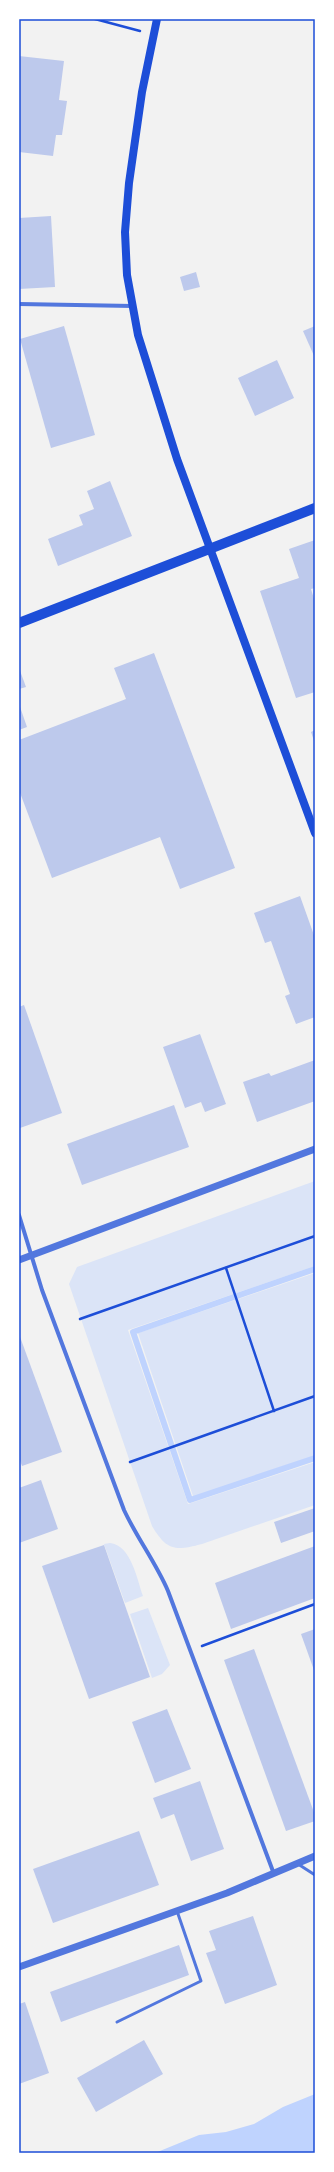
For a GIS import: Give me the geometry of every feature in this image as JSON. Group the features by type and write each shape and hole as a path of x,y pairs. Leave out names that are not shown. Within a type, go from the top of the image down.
{"main road":[{"path":"157,19 142,92 129,183 125,225 127,275 138,335 176,459 315,833"},
{"path":"19,623 315,508"}],"street":[{"path":"19,304 133,306"},
{"path":"19,1260 315,1148"},
{"path":"19,1215 42,1290 124,1510 132,1527 160,1573 191,1650 274,1874"},
{"path":"19,1967 177,1911 274,1874 315,1856"}],"lane":[{"path":"298,1864 315,1875"},
{"path":"117,2022 201,1981 177,1911"}],"path":[{"path":"95,19 154,35"},
{"path":"80,1319 315,1236"},
{"path":"226,1268 274,1411"},
{"path":"130,1462 315,1396"},
{"path":"191,1650 315,1604"}],"shaded area":[{"path":"315,1181 315,1266 128,1330 188,1504 315,1462 315,1505 202,1544 185,1548 172,1547 167,1545 162,1540 152,1526 69,1284 77,1267"},
{"path":"315,1273 315,1457 194,1499 138,1333"},
{"path":"110,1543 117,1545 128,1556 143,1596 125,1603 104,1544"},
{"path":"148,1608 170,1665 162,1674 152,1678 130,1614"}],"water":[{"path":"315,2094 315,2153 155,2153 199,2135 226,2132 254,2124 283,2107"}],"building":[{"path":"19,56 64,61 59,100 67,101 62,135 56,135 53,156 19,152"},
{"path":"51,216 55,287 19,289 19,218"},
{"path":"196,272 200,287 184,291 180,277"},
{"path":"64,326 95,435 51,448 20,339"},
{"path":"315,326 315,358 303,331"},
{"path":"277,360 294,398 255,416 238,378"},
{"path":"110,481 132,536 58,566 48,539 83,525 79,515 94,509 87,491"},
{"path":"315,540 315,588 311,589 315,602 315,692 296,698 260,591 299,578 289,549"},
{"path":"154,653 235,868 180,889 160,837 52,878 19,790 19,740 126,699 114,668"},
{"path":"19,668 26,687 19,689"},
{"path":"19,704 27,727 19,730"},
{"path":"315,730 315,744 311,732"},
{"path":"300,896 315,938 315,1017 296,1024 285,996 290,994 271,941 265,943 254,913"},
{"path":"24,1005 62,1113 20,1128 19,1007"},
{"path":"200,1034 226,1104 205,1112 201,1102 185,1108 163,1047"},
{"path":"315,1060 315,1101 257,1122 243,1082 269,1073 271,1076"},
{"path":"174,1105 189,1147 82,1185 67,1144"},
{"path":"19,1334 62,1452 22,1466 19,1458"},
{"path":"41,1480 58,1529 19,1543 19,1488"},
{"path":"315,1508 315,1531 281,1543 274,1522"},
{"path":"104,1545 150,1677 89,1699 42,1566"},
{"path":"315,1546 315,1598 231,1629 215,1583"},
{"path":"315,1629 315,1673 301,1634"},
{"path":"254,1649 315,1815 315,1821 286,1831 224,1660"},
{"path":"167,1709 191,1769 155,1783 132,1722"},
{"path":"200,1781 224,1849 191,1861 174,1814 161,1819 153,1798"},
{"path":"139,1831 159,1885 53,1923 33,1869"},
{"path":"253,1916 277,1985 225,2004 206,1953 216,1950 209,1931"},
{"path":"179,1945 189,1975 61,2022 50,1992"},
{"path":"25,2002 49,2073 19,2084 19,2004"},
{"path":"144,2040 163,2074 96,2112 77,2078"}],"waterway":[{"path":"315,1269 133,1332 190,1500 315,1458"}]}
